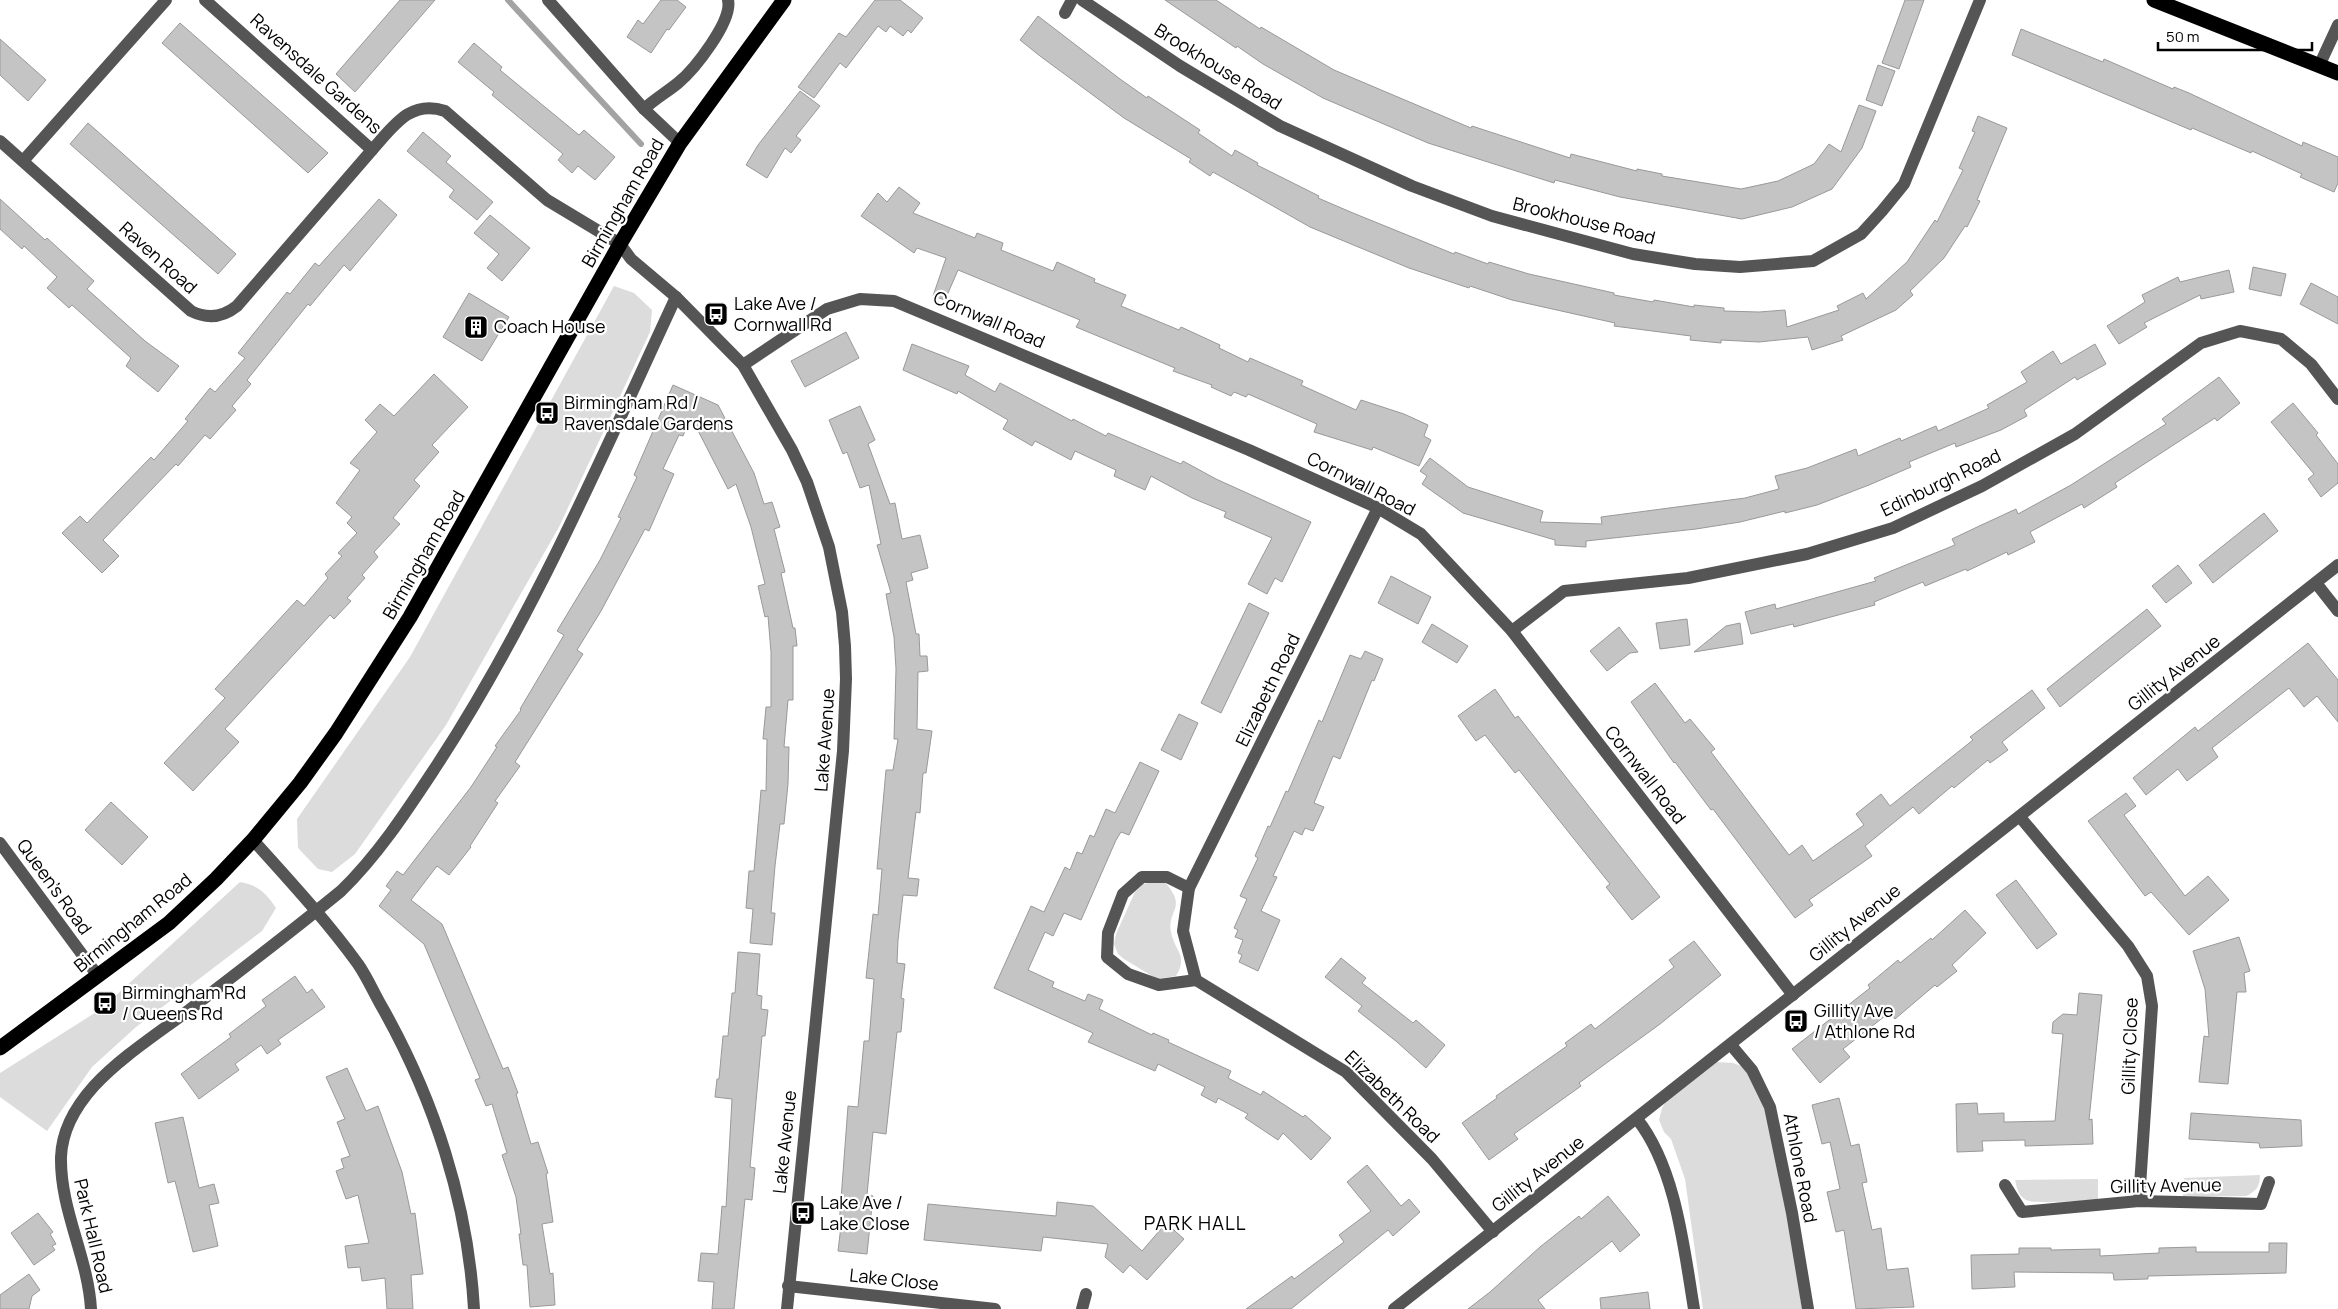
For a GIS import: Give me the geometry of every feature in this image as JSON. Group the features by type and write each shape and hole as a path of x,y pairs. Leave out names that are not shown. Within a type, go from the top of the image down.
{"highway":[{"name":"Birmingham Road","path":"0,1048 169,923 216,879 253,840 298,786 336,733 410,617 620,244 680,143 784,0"},
{"path":"2154,0 2338,74"}],"street":[{"path":"23,162 166,0"},
{"path":"548,0 644,109 680,143"},
{"path":"644,109 654,99 679,82 706,50 726,21 728,0"},
{"path":"1065,13 1072,0"},
{"name":"Brookhouse Road","path":"1082,0 1180,66 1280,126 1412,186 1492,216 1633,254 1695,264 1740,267 1813,260 1861,234 1882,211 1904,184 1980,0"},
{"name":"Ravensdale Gardens","path":"212,2 372,150 402,116 410,111 427,107 444,111 548,200 620,244"},
{"path":"2319,66 2338,25"},
{"name":"Raven Road","path":"0,141 191,311 198,315 215,317 230,312 237,306 372,150"},
{"name":"Lake Avenue","path":"620,244 631,259 676,297 743,365 792,450 819,514 836,580 845,646 846,679 843,751 787,1309"},
{"path":"317,911 358,875 402,818 472,711 519,627 676,297"},
{"name":"Cornwall Road","path":"743,365 827,309 860,299 894,300 1240,446 1378,508 1421,534 1512,631 1793,995"},
{"name":"Edinburgh Road","path":"1512,631 1564,591 1688,578 1807,554 1893,528 1982,486 2075,434 2200,342 2240,331 2281,339 2310,364 2338,399"},
{"name":"Elizabeth Road","path":"1378,508 1189,888 1183,931 1196,980 1346,1072 1432,1159 1493,1232"},
{"name":"Gillity Avenue","path":"1394,1309 1731,1045 1925,888 2020,817 2338,565"},
{"path":"2316,583 2338,612"},
{"name":"Gillity Close","path":"2020,817 2128,946 2147,976 2152,1006 2139,1201"},
{"path":"253,840 317,911 359,966 393,1027 426,1097 453,1179 470,1264 474,1309"},
{"name":"Queen's Road","path":"0,843 98,976"},
{"path":"1189,888 1167,877 1142,877 1123,894 1108,933 1107,957 1128,974 1159,984 1196,980"},
{"name":"Park Hall Road","path":"91,1309 89,1288 72,1229 62,1178 61,1155 65,1131 79,1104 94,1085 136,1050 317,911"},
{"name":"Athlone Road","path":"1731,1045 1752,1070 1770,1107 1792,1213 1808,1309"},
{"path":"1637,1119 1649,1134 1669,1185 1686,1256 1694,1309"},
{"name":"Gillity Avenue","path":"2005,1185 2022,1212 2139,1201 2261,1204 2269,1182"},
{"name":"Lake Close","path":"788,1286 995,1309"},
{"path":"1082,1309 1086,1294"}],"shaded area":[{"path":"614,286 634,293 652,310 650,332 559,527 446,725 355,854 332,872 318,869 298,848 297,819 410,657"},
{"path":"1157,881 1165,882 1175,898 1176,904 1171,932 1180,953 1181,963 1176,976 1157,979 1124,959 1118,954 1114,944 1116,934 1135,892 1143,884"},
{"path":"240,882 261,890 276,908 262,931 136,1027 92,1067 47,1131 0,1097 0,1073 101,1009"},
{"path":"1717,1062 1733,1063 1752,1070 1761,1088 1785,1198 1802,1309 1703,1309 1685,1179 1671,1139 1664,1132 1659,1120 1662,1108 1670,1095"},
{"path":"2260,1175 2257,1188 2246,1196 2183,1197 2184,1178"},
{"path":"2098,1179 2098,1200 2049,1202 2026,1200 2018,1192 2015,1180"}],"building":[{"path":"400,0 435,0 355,92 336,74"},
{"path":"661,0 677,0 686,7 669,30 667,29 651,53 627,37 638,20 643,24"},
{"path":"875,0 900,0 923,18 911,33 908,30 903,36 890,26 886,32 878,26 846,68 840,63 814,98 798,87 839,33 846,37"},
{"path":"1165,0 1216,0 1260,29 1261,27 1334,70 1471,128 1472,126 1570,158 1571,154 1637,171 1637,169 1662,174 1662,176 1741,189 1778,181 1814,164 1829,144 1841,152 1859,105 1876,111 1862,148 1832,189 1792,207 1742,219 1620,197 1555,180 1554,183 1428,143 1323,98 1263,64 1237,46 1236,48"},
{"path":"1905,0 1924,0 1899,69 1882,63"},
{"path":"1038,16 1120,79 1147,98 1148,96 1200,130 1198,133 1232,156 1235,150 1258,163 1257,165 1319,196 1318,198 1353,213 1454,254 1455,252 1488,264 1489,262 1529,274 1614,293 1614,295 1694,307 1694,305 1724,308 1724,311 1759,312 1785,310 1787,327 1839,310 1837,306 1863,293 1866,299 1907,262 1935,220 1937,222 1963,170 1959,168 1975,132 1972,131 1978,116 2007,128 1977,200 1980,201 1967,227 1965,226 1944,258 1910,291 1913,295 1896,310 1841,336 1843,340 1812,350 1808,337 1759,342 1721,340 1721,343 1690,340 1691,336 1614,326 1615,323 1512,300 1470,286 1469,288 1409,268 1310,227 1213,172 1210,176 1189,162 1191,159 1124,118 1040,56 1020,40"},
{"path":"180,23 328,153 308,173 162,43"},
{"path":"2021,29 2103,62 2104,59 2173,89 2174,87 2189,93 2302,146 2303,142 2338,157 2338,183 2334,192 2300,177 2302,174 2252,151 2251,153 2192,128 2191,130 2012,55"},
{"path":"0,39 46,80 28,101 0,75"},
{"path":"474,43 502,67 500,70 579,135 584,130 615,157 595,180 578,166 572,173 558,160 563,154 492,95 494,92 458,62"},
{"path":"1878,65 1895,71 1882,106 1866,100"},
{"path":"800,91 820,106 796,136 801,140 791,153 785,148 767,178 746,165 758,145"},
{"path":"88,123 236,254 218,274 70,144"},
{"path":"423,132 451,156 446,162 493,202 477,220 449,197 454,190 407,151"},
{"path":"899,187 920,203 913,213 975,238 977,233 1003,243 1001,250 1053,271 1057,262 1095,279 1094,282 1126,295 1121,306 1179,330 1181,327 1220,345 1219,348 1248,362 1250,358 1303,381 1301,385 1356,410 1361,400 1404,414 1428,425 1424,436 1431,440 1419,466 1373,447 1372,450 1314,432 1317,424 1248,394 1246,397 1234,392 1231,396 1211,387 1212,385 1173,371 1175,368 1076,327 1080,320 958,270 945,300 933,296 946,258 917,248 914,253 861,216 878,193 887,202"},
{"path":"0,199 45,240 47,238 94,281 87,289 145,341 179,366 158,392 126,366 131,358 72,305 69,308 47,288 57,277 24,246 22,249 0,229"},
{"path":"379,199 397,215 350,271 344,265 310,306 308,304 247,380 251,384 232,406 236,410 210,439 205,435 178,466 176,464 103,540 119,556 102,573 62,533 80,516 87,523 151,457 154,460 188,421 185,419 210,388 215,392 245,358 238,353 287,292 290,294 315,263 319,266"},
{"path":"490,215 530,248 502,281 487,268 499,254 474,233"},
{"path":"2253,267 2286,274 2281,296 2249,289"},
{"path":"2229,270 2234,292 2201,299 2200,295 2144,323 2147,327 2119,344 2107,326 2145,302 2142,295 2178,277 2180,282"},
{"path":"2311,283 2338,297 2338,324 2300,304"},
{"name":"Coach House","path":"469,293 509,317 482,361 443,337"},
{"path":"846,332 859,358 805,387 791,361"},
{"path":"912,344 969,366 965,375 995,392 1000,383 1072,421 1073,419 1106,436 1108,433 1181,464 1183,461 1216,479 1311,522 1282,582 1275,578 1267,594 1248,584 1272,538 1224,517 1226,512 1192,498 1151,476 1145,490 1114,476 1116,470 1075,451 1071,460 1035,441 1032,446 1003,429 1008,420 958,391 957,394 903,370"},
{"path":"2095,344 2106,364 2077,380 2075,377 2024,410 2027,416 2001,430 1956,447 1955,443 1909,462 1911,467 1869,485 1817,505 1785,513 1785,511 1740,522 1696,529 1586,541 1586,547 1555,545 1555,540 1463,513 1422,484 1427,476 1420,471 1430,458 1468,487 1543,511 1540,522 1602,524 1601,517 1745,498 1779,489 1775,476 1807,468 1856,449 1858,456 1900,438 1901,441 1936,426 1938,431 1989,408 1987,405 2027,382 2021,372 2053,351 2061,364"},
{"path":"434,374 468,407 432,445 439,452 414,480 420,486 393,518 400,524 374,552 378,557 362,575 365,578 347,598 351,601 334,619 330,615 225,729 239,742 193,791 164,763 225,698 215,689 297,600 304,606 328,578 325,574 342,556 338,553 357,533 347,523 352,517 336,503 360,470 350,463 377,432 365,420 380,404 394,416"},
{"path":"2219,377 2240,403 2217,421 2215,418 2115,483 2117,487 2084,508 2082,504 2030,532 2035,542 2008,555 2007,552 1967,571 1966,569 1925,586 1923,582 1874,602 1875,605 1794,627 1793,624 1751,634 1745,612 1775,604 1776,609 1876,581 1874,578 1955,545 1952,539 2016,509 2018,514 2071,485 2166,424 2162,419"},
{"path":"673,385 718,405 754,473 764,504 772,502 780,527 774,529 785,572 781,573 793,628 795,628 797,646 793,646 793,700 788,700 784,747 789,747 788,784 784,824 780,824 775,866 771,913 775,913 772,945 750,943 753,909 746,908 749,871 754,871 761,790 766,791 767,739 763,739 766,707 771,707 771,652 768,616 765,617 758,586 765,584 751,527 736,484 728,489 691,417 683,436 679,435 663,469 674,474 649,531 645,529 601,611 577,650 583,654 515,762 520,766 495,801 498,803 471,847 449,875 437,866 411,900 442,924 503,1069 508,1067 518,1093 516,1094 531,1144 538,1142 548,1173 546,1174 553,1222 542,1224 550,1274 553,1273 555,1305 530,1307 527,1265 523,1265 516,1197 502,1155 507,1153 492,1104 486,1106 475,1080 480,1078 424,944 379,906 391,890 386,886 397,871 403,875 471,787 497,747 495,746 521,710 564,635 557,631 600,560 621,518 618,517 637,477 634,475"},
{"path":"2293,403 2318,433 2316,435 2338,464 2338,483 2321,497 2308,479 2314,474 2271,422"},
{"path":"860,406 875,440 868,444 890,504 895,503 902,539 920,535 928,568 911,573 913,580 906,582 916,634 919,634 920,656 927,656 928,671 918,672 917,729 932,731 926,773 923,773 920,813 916,812 908,878 919,879 917,896 903,895 897,963 905,964 901,998 904,999 901,1032 897,1032 886,1134 873,1132 867,1195 873,1196 867,1254 838,1251 841,1226 839,1226 848,1106 858,1107 864,1041 869,1041 874,979 866,978 873,914 878,915 882,869 877,869 886,770 893,770 898,739 894,739 896,669 894,637 886,594 891,593 877,545 881,544 869,485 860,488 847,452 843,454 829,420"},
{"path":"2264,513 2278,531 2213,583 2199,565"},
{"path":"2178,565 2192,583 2166,603 2152,586"},
{"path":"1391,576 1431,597 1418,624 1378,603"},
{"path":"1249,603 1269,613 1221,713 1201,703"},
{"path":"2147,609 2161,626 2060,707 2047,689"},
{"path":"1687,619 1690,645 1660,649 1656,623"},
{"path":"1740,623 1743,644 1694,652 1726,626"},
{"path":"1432,624 1468,646 1457,663 1422,642"},
{"path":"1619,627 1638,652 1630,653 1607,671 1590,651"},
{"path":"2308,643 2338,680 2338,722 2317,696 2304,707 2289,688 2212,748 2218,757 2187,781 2178,769 2146,795 2133,778 2195,727 2198,731"},
{"path":"1365,651 1383,659 1374,681 1372,680 1340,759 1333,756 1314,803 1324,807 1313,831 1305,828 1302,835 1294,831 1273,876 1277,877 1261,911 1280,920 1258,971 1239,962 1242,955 1238,953 1243,940 1235,937 1238,930 1234,928 1247,899 1240,896 1258,858 1255,856 1268,826 1270,827 1286,791 1288,792 1319,720 1322,722 1350,655 1361,659"},
{"path":"1655,683 1685,723 1690,719 1715,749 1711,752 1789,855 1802,845 1813,861 1864,825 1856,814 1881,794 1890,806 1973,740 1970,737 2032,690 2045,708 2002,742 2008,750 1990,763 1988,760 1954,788 1952,786 1919,814 1913,807 1865,846 1872,856 1809,900 1813,905 1795,918 1713,809 1711,810 1674,763 1631,702"},
{"path":"1495,689 1515,718 1518,716 1660,897 1632,920 1606,887 1610,884 1519,770 1515,773 1485,735 1476,741 1458,716"},
{"path":"1179,714 1198,723 1181,760 1161,750"},
{"path":"1140,762 1159,771 1129,835 1121,832 1116,840 1081,920 1064,913 1053,936 1045,932 1028,970 1054,982 1052,987 1085,1001 1088,994 1103,1000 1099,1009 1152,1035 1153,1033 1169,1040 1168,1042 1231,1071 1228,1078 1261,1095 1263,1091 1303,1117 1305,1115 1331,1138 1311,1160 1283,1133 1278,1140 1245,1118 1248,1114 1218,1098 1216,1103 1201,1095 1205,1087 1158,1064 1155,1071 1088,1042 1093,1033 994,988 1031,906 1044,912 1065,867 1070,870 1077,852 1082,854 1090,835 1094,837 1106,809 1115,813"},
{"path":"2126,793 2136,806 2124,815 2185,896 2208,876 2229,900 2189,935 2151,892 2145,896 2088,821"},
{"path":"111,802 148,837 122,865 85,830"},
{"path":"2016,880 2057,934 2037,949 1996,895"},
{"path":"1965,910 1986,933 1952,965 1957,971 1937,987 1935,985 1895,1019 1890,1012 1843,1049 1850,1057 1820,1083 1792,1049 1870,988 1868,985 1898,960 1900,963 1931,938 1932,940"},
{"path":"2239,937 2250,971 2244,973 2246,992 2237,992 2228,1084 2199,1082 2204,1036 2209,1037 2205,989 2193,951"},
{"path":"1694,941 1721,975 1660,1024 1579,1083 1581,1086 1514,1134 1518,1139 1489,1160 1462,1123 1497,1098 1496,1096 1567,1046 1565,1043 1591,1024 1595,1029 1632,1000 1674,967 1669,960"},
{"path":"738,952 760,954 757,995 762,996 761,1009 768,1010 765,1036 762,1036 750,1167 755,1168 752,1200 745,1199 734,1309 712,1309 714,1282 698,1281 701,1253 718,1254 722,1206 726,1207 732,1099 715,1097 717,1079 719,1079 723,1036 728,1036 732,993 735,993"},
{"path":"1341,958 1366,978 1362,983 1413,1023 1416,1020 1445,1045 1426,1068 1358,1011 1362,1006 1325,977"},
{"path":"295,976 307,993 312,989 325,1007 278,1040 281,1044 267,1054 261,1045 235,1064 239,1070 199,1099 181,1074 231,1037 229,1034 266,1006 262,1000"},
{"path":"2079,993 2102,995 2089,1120 2092,1119 2093,1144 2025,1146 2025,1140 1982,1141 1983,1151 1957,1152 1956,1104 1977,1103 1978,1114 2004,1113 2004,1122 2055,1121 2063,1034 2052,1033 2053,1022 2063,1014 2077,1015"},
{"path":"347,1068 366,1111 378,1106 402,1172 411,1214 415,1213 423,1274 411,1275 413,1309 387,1309 385,1278 362,1281 360,1267 348,1268 345,1246 369,1243 358,1195 346,1199 336,1171 344,1168 341,1159 350,1156 337,1122 345,1119 326,1077"},
{"path":"1839,1098 1851,1146 1859,1144 1867,1182 1862,1183 1872,1230 1881,1228 1887,1270 1908,1268 1914,1307 1856,1309 1844,1230 1836,1232 1827,1192 1840,1189 1830,1142 1822,1144 1812,1105"},
{"path":"2191,1113 2301,1120 2302,1146 2260,1148 2259,1143 2189,1139"},
{"path":"183,1117 199,1188 214,1184 219,1203 209,1205 218,1246 193,1252 175,1181 168,1183 155,1123"},
{"path":"1367,1165 1401,1206 1409,1199 1420,1212 1393,1236 1388,1230 1291,1309 1246,1309 1292,1276 1294,1279 1344,1242 1339,1235 1371,1211 1347,1182"},
{"path":"1608,1196 1640,1235 1620,1252 1612,1241 1538,1300 1545,1309 1468,1309 1540,1247 1579,1216 1581,1219"},
{"path":"1057,1202 1093,1206 1142,1251 1166,1223 1184,1239 1147,1280 1130,1265 1123,1273 1105,1257 1108,1244 1043,1237 1041,1251 924,1240 928,1204 1056,1216"},
{"path":"38,1213 53,1232 50,1234 56,1244 52,1246 55,1250 34,1265 11,1233"},
{"path":"2269,1243 2287,1243 2286,1273 2148,1276 2148,1279 2114,1280 2113,1273 2014,1272 2015,1287 1972,1289 1971,1255 2019,1254 2019,1248 2051,1248 2051,1250 2100,1249 2100,1256 2159,1253 2159,1248 2196,1247 2196,1252 2269,1252"},
{"path":"29,1274 40,1290 32,1296 29,1309 0,1309 0,1295"},
{"path":"1648,1292 1650,1309 1601,1309 1600,1298"}],"waterway":[{"path":"508,0 641,144"}],"place":[{"name":"Lake Ave / Cornwall Rd","path":"716,314"},
{"name":"Coach House","path":"476,327"},
{"name":"Birmingham Rd / Ravensdale Gardens","path":"547,413"},
{"name":"Birmingham Rd / Queens Rd","path":"105,1003"},
{"name":"Gillity Ave / Athlone Rd","path":"1796,1021"},
{"name":"Lake Ave / Lake Close","path":"803,1213"}],"district":[{"name":"PARK HALL","path":"1195,1223"}]}
